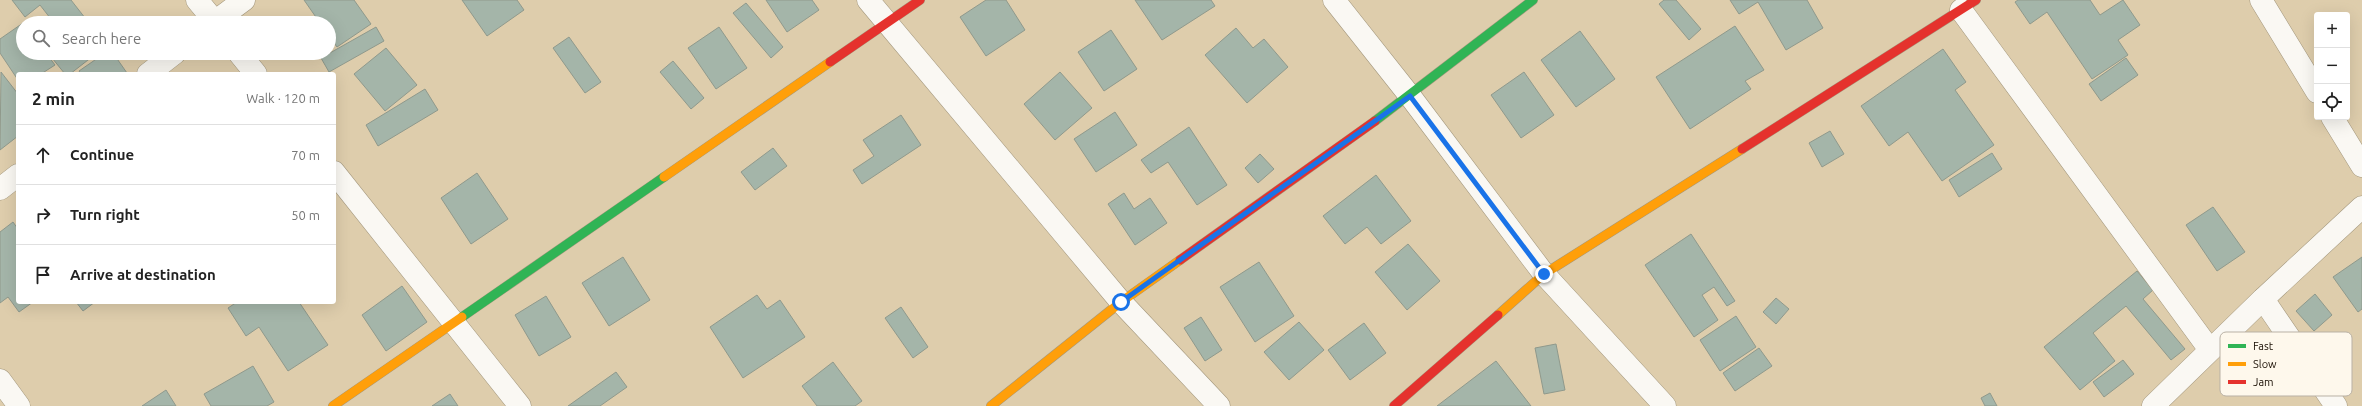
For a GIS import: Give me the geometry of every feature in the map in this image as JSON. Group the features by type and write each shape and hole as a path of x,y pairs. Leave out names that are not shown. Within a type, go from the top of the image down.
{"street":[{"path":"197,0 210,16"},
{"path":"224,16 244,0"},
{"path":"868,0 1121,302 1219,406"},
{"path":"333,406 920,0"},
{"path":"1334,0 1410,96 1544,274 1665,406"},
{"path":"991,406 1121,302 1410,96 1533,0"},
{"path":"2261,0 2314,87"},
{"path":"1394,406 1544,274 1968,5 2210,350"},
{"path":"151,72 166,60"},
{"path":"245,60 254,72"},
{"path":"2334,120 2362,166"},
{"path":"336,175 520,406"},
{"path":"0,189 16,177"},
{"path":"2229,332 2362,207"},
{"path":"2263,299 2286,332"},
{"path":"2153,406 2220,340"},
{"path":"0,380 19,406"},
{"path":"2329,396 2336,406"}],"building":[{"path":"12,0 71,0 84,16 49,16 40,5 24,16"},
{"path":"304,0 354,0 371,24 337,47 336,16 315,16"},
{"path":"462,0 517,0 524,10 487,36"},
{"path":"766,0 812,0 819,10 787,32"},
{"path":"986,0 1006,0 1025,30 986,56 960,17"},
{"path":"1135,0 1211,0 1215,6 1162,40"},
{"path":"1664,0 1676,0 1701,29 1689,40 1659,4"},
{"path":"1730,0 1807,0 1823,28 1786,50 1758,2 1739,14"},
{"path":"2018,0 2090,0 2100,15 2123,0 2140,25 2118,40 2128,55 2092,79 2047,12 2030,24 2015,2"},
{"path":"746,3 783,47 771,58 733,13"},
{"path":"1735,26 1764,70 1745,81 1751,89 1690,129 1656,77"},
{"path":"376,27 384,41 329,72 322,60 336,60 336,50"},
{"path":"719,27 747,68 716,89 688,48"},
{"path":"16,28 16,60 51,60 55,65 44,72 16,72 16,77 0,53 0,39"},
{"path":"1236,28 1253,48 1264,39 1288,67 1247,103 1205,55"},
{"path":"1111,30 1137,69 1104,91 1078,52"},
{"path":"1580,31 1615,79 1576,107 1541,60"},
{"path":"569,37 601,82 585,93 553,48"},
{"path":"386,48 417,85 385,111 354,74"},
{"path":"1943,49 1966,82 1955,90 1994,145 1942,181 1908,132 1889,146 1861,106"},
{"path":"2126,58 2138,75 2101,101 2089,84"},
{"path":"54,60 88,60 73,72 63,72"},
{"path":"95,60 118,60 126,72 80,72"},
{"path":"673,61 704,98 691,109 660,72"},
{"path":"1,72 16,91 16,138 0,150"},
{"path":"1060,72 1092,108 1055,140 1024,104"},
{"path":"1524,72 1554,115 1521,138 1491,95"},
{"path":"425,89 438,110 378,146 366,125"},
{"path":"1115,112 1137,145 1096,172 1074,139"},
{"path":"901,115 921,145 862,184 853,170 874,156 863,140"},
{"path":"1189,127 1227,185 1197,205 1168,162 1151,173 1141,160"},
{"path":"1830,131 1844,154 1822,167 1809,143"},
{"path":"773,148 787,166 755,190 741,172"},
{"path":"1992,153 2002,169 1959,197 1949,180"},
{"path":"1260,154 1274,169 1258,183 1245,168"},
{"path":"477,173 508,219 471,244 441,198"},
{"path":"1376,175 1411,221 1381,244 1367,227 1345,244 1323,216"},
{"path":"1124,193 1134,209 1150,198 1167,223 1135,245 1108,204"},
{"path":"2213,207 2245,252 2217,271 2186,225"},
{"path":"13,222 16,226 16,304 30,304 19,312 8,297 0,303 0,232"},
{"path":"1691,234 1735,301 1727,306 1714,287 1702,295 1718,320 1694,337 1645,265"},
{"path":"1408,244 1440,281 1407,310 1375,272"},
{"path":"623,257 650,300 609,326 582,283"},
{"path":"2362,257 2362,309 2358,312 2333,277"},
{"path":"1259,262 1294,316 1255,342 1220,287"},
{"path":"2137,271 2153,290 2143,299 2185,349 2171,360 2126,306 2093,333 2115,361 2080,390 2044,347"},
{"path":"402,286 427,322 386,351 362,315"},
{"path":"2315,294 2332,315 2314,331 2296,311"},
{"path":"757,295 767,309 780,300 805,337 743,378 710,327"},
{"path":"546,296 571,337 539,356 515,315"},
{"path":"1776,298 1789,309 1776,324 1763,312"},
{"path":"78,304 92,304 83,311"},
{"path":"234,304 300,304 328,345 288,371 259,327 246,336 228,308"},
{"path":"901,307 928,347 913,358 885,318"},
{"path":"1736,316 1756,347 1720,371 1700,340"},
{"path":"1201,317 1222,350 1205,361 1184,328"},
{"path":"1299,322 1324,350 1289,380 1264,352"},
{"path":"1364,323 1386,353 1350,380 1328,350"},
{"path":"1556,344 1565,390 1544,394 1535,348"},
{"path":"1759,348 1772,366 1735,391 1723,373"},
{"path":"2123,360 2134,374 2104,397 2093,382"},
{"path":"1496,361 1531,406 1437,406"},
{"path":"833,362 862,401 855,406 817,406 802,386"},
{"path":"253,366 274,402 267,406 211,406 204,394"},
{"path":"616,372 627,387 600,406 568,406"},
{"path":"166,390 176,406 142,406"},
{"path":"1990,393 1997,406 1985,406 1981,398"},
{"path":"450,394 458,406 432,406"}],"traffic: fast":[{"path":"1375,121 1533,0"},
{"path":"462,317 664,177"}],"traffic: slow":[{"path":"664,177 830,62"},
{"path":"1498,315 1544,274 1742,149"},
{"path":"991,406 1121,302 1180,260"},
{"path":"333,406 462,317"}],"traffic: jam":[{"path":"830,62 920,0"},
{"path":"1742,149 1976,0"},
{"path":"1180,260 1375,121"},
{"path":"1394,406 1498,315"}],"route":[{"path":"1121,302 1410,96 1544,274"}]}
